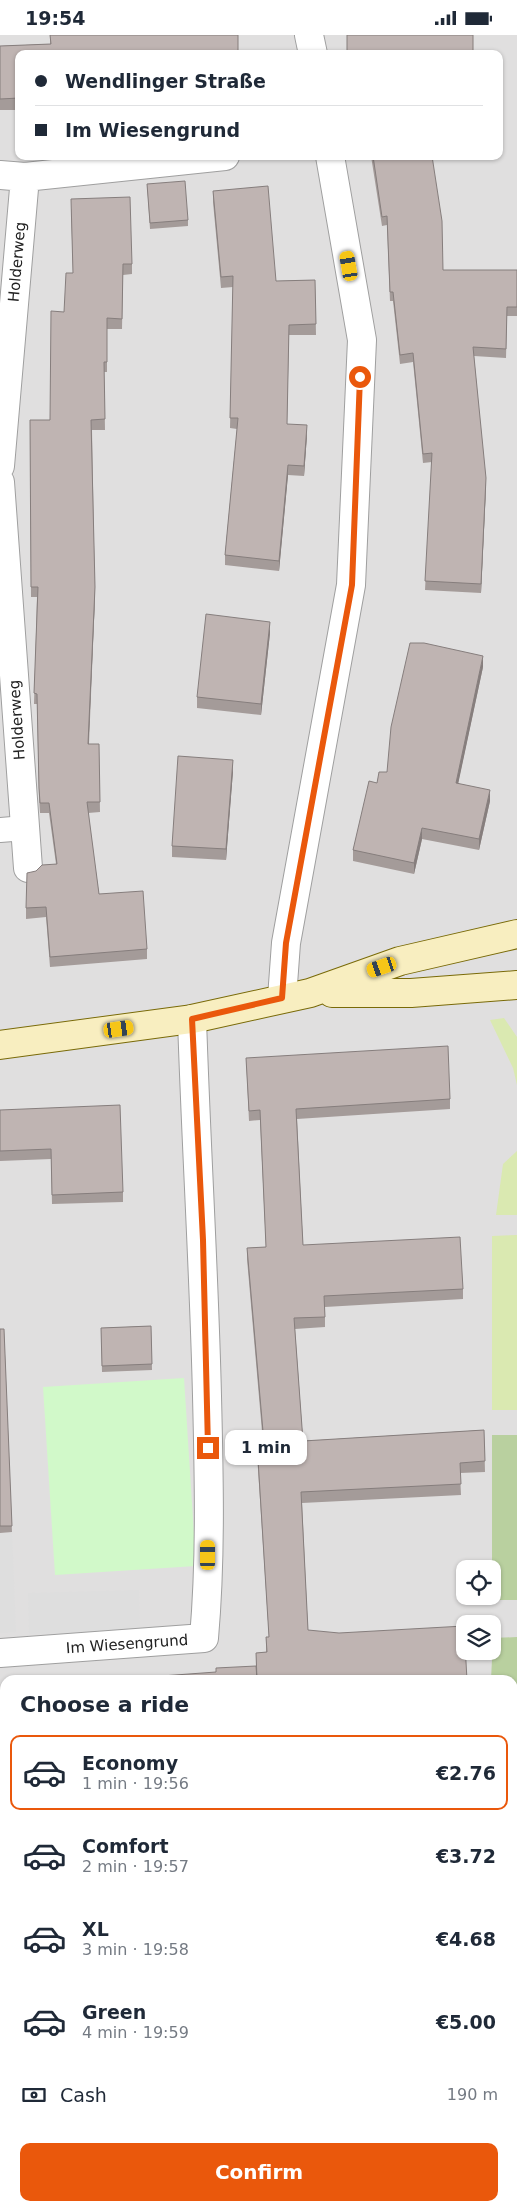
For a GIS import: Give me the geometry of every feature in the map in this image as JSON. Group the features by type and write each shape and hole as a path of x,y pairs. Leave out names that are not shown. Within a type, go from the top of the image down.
{"main road":[{"path":"0,1045 192,1019 310,993 400,961 517,934"},
{"path":"310,993 411,993 517,985"}],"street":[{"path":"310,35 312,50"},
{"path":"12,176 182,160"},
{"path":"282,998 286,943 352,585 362,340 331,160"},
{"name":"Holderweg","path":"0,466 12,176"},
{"name":"Holderweg","path":"0,482 13,829 28,868"},
{"name":"Im Wiesengrund","path":"0,1653 204,1638 208,1590 208,1441 203,1240 192,1019"}],"shaded area":[{"path":"0,35 517,35 517,1675 0,1675"},
{"path":"12,1532 16,1632 0,1633 0,1533"},
{"path":"139,1590 140,1632 29,1634 28,1593"}],"green space":[{"path":"504,1018 517,1037 517,1085 513,1068 490,1020"},
{"path":"517,1151 517,1215 496,1215 503,1164"},
{"path":"517,1235 517,1410 492,1410 492,1236"},
{"path":"184,1378 196,1566 55,1575 43,1387"},
{"path":"492,1435 517,1435 517,1600 501,1600 501,1560 492,1560"},
{"path":"517,1637 517,1675 491,1675 492,1660 501,1660 501,1638"}],"building":[{"path":"50,35 238,35 238,50 15,50 15,98 0,99 0,46 51,44"},
{"path":"347,35 473,35 473,50 347,50"},
{"path":"374,160 433,160 442,221 443,270 517,270 517,307 507,307 506,349 473,347 486,478 481,584 425,581 432,453 423,454 413,353 400,355 393,292 390,292 387,216 382,217"},
{"path":"185,181 188,220 150,223 147,184"},
{"path":"268,186 276,281 315,280 316,324 289,325 287,424 307,425 304,466 288,465 279,561 225,555 238,418 230,418 233,276 221,277 213,191"},
{"path":"130,197 132,264 123,264 122,319 107,318 107,362 104,362 105,419 91,420 95,587 88,744 99,744 100,802 87,802 99,894 143,891 147,949 50,957 46,907 26,908 27,873 36,871 42,865 57,864 49,803 40,803 39,788 37,694 34,693 38,587 31,587 30,420 50,420 51,311 64,312 66,273 73,273 71,199"},
{"path":"206,614 270,622 261,704 197,697"},
{"path":"410,643 424,643 483,656 456,783 490,790 479,839 422,828 414,863 353,850 369,781 377,783 379,772 387,772 391,727"},
{"path":"178,756 233,760 226,849 172,846"},
{"path":"448,1046 450,1099 296,1109 303,1245 460,1237 463,1289 324,1296 325,1317 294,1318 303,1441 484,1430 485,1461 460,1463 461,1484 301,1492 308,1630 339,1633 456,1626 456,1660 466,1660 467,1675 257,1675 256,1653 267,1652 266,1637 269,1637 257,1443 264,1443 247,1248 266,1247 260,1110 249,1111 246,1058"},
{"path":"120,1105 123,1192 52,1195 51,1149 0,1151 0,1110"},
{"path":"151,1326 152,1364 102,1366 101,1328"},
{"path":"0,1329 4,1329 12,1526 0,1526"},
{"path":"256,1666 257,1675 175,1675 216,1672 216,1668"}],"route":[{"path":"208,1448 203,1240 192,1019 282,998 286,943 352,585 360,377"}]}
